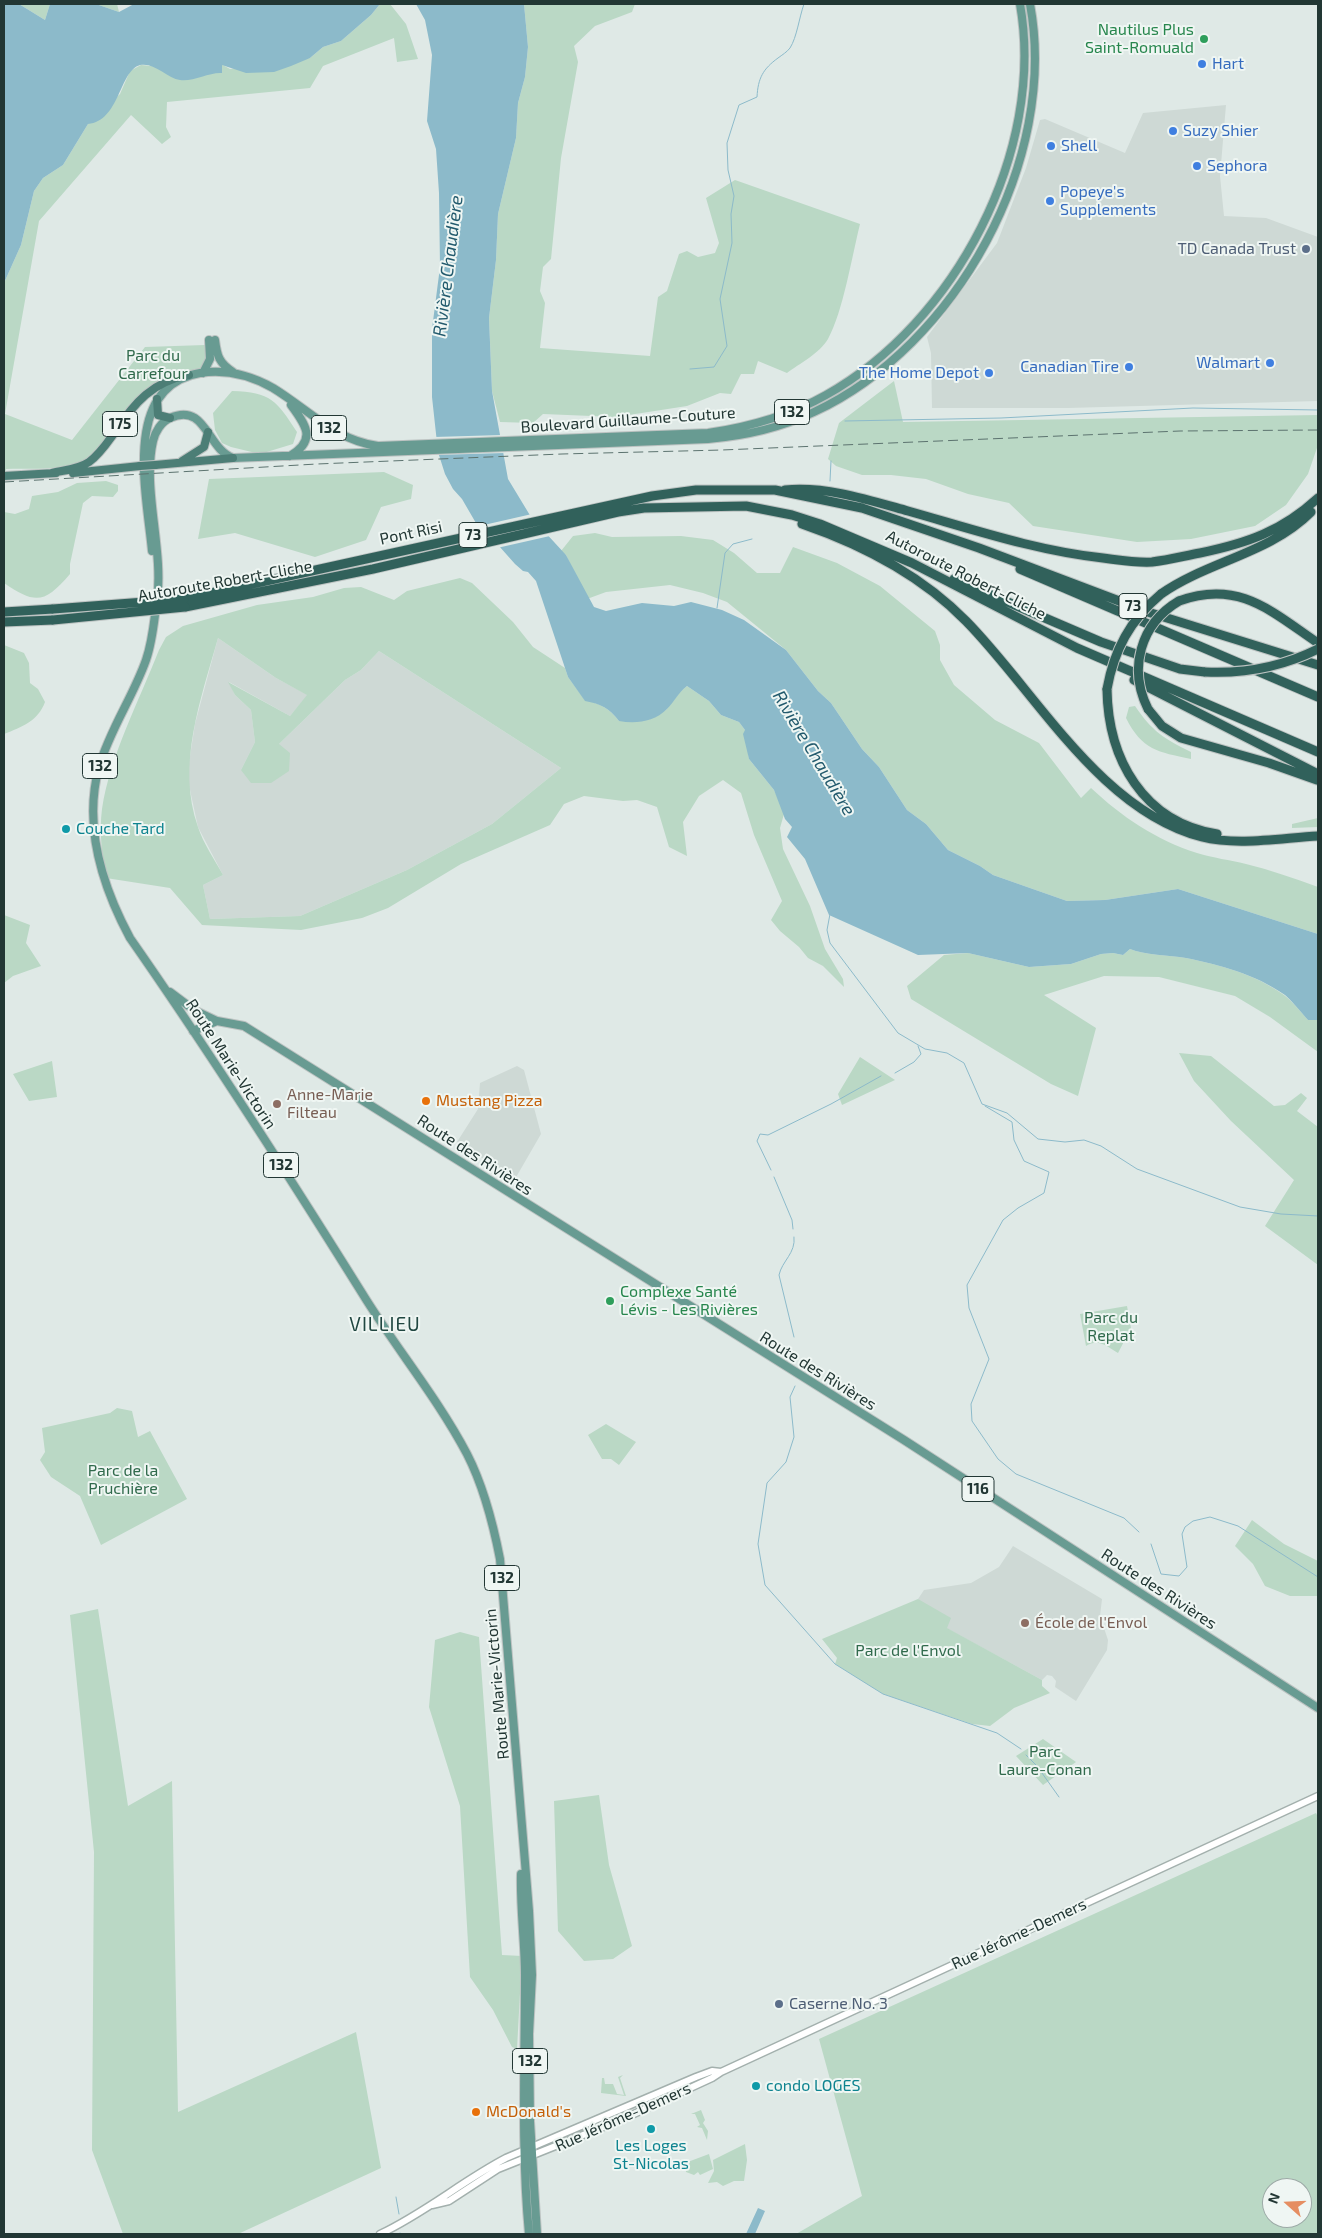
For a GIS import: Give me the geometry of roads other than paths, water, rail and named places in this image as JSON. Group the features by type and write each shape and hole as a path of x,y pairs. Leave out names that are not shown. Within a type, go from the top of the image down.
{"highway":[{"name":"Boulevard Guillaume-Couture","path":"52,473 80,467 89,462 99,454 127,414 144,395 166,381 189,375"},
{"path":"157,399 158,416 170,418"},
{"path":"178,463 204,447 208,432"},
{"name":"Boulevard Guillaume-Couture","path":"5,476 233,458"},
{"path":"775,490 799,488 847,495 1070,554 1151,562 1227,547 1256,539 1289,522 1318,498"},
{"name":"Autoroute Robert-Cliche","path":"582,515 652,496 696,490 775,490 862,508 950,540 979,548 1151,613 1318,665"},
{"path":"1318,502 1310,513 1275,541 1187,578 1160,594 1140,614 1127,632 1114,659 1108,689 1108,715 1120,759 1140,791 1169,815 1196,828 1221,835 1318,836"},
{"name":"Autoroute Robert-Cliche","path":"582,515 644,508 746,506 792,515 840,531 912,563 1077,648 1318,752"},
{"path":"726,507 798,523 859,546 894,564 933,592 982,639 1094,769 1117,791 1154,817 1192,834 1221,840 1318,836"},
{"name":"Pont Risi","path":"365,559 582,515"},
{"name":"Pont Risi","path":"373,569 582,515"},
{"path":"950,540 1318,697"},
{"name":"Autoroute Robert-Cliche","path":"4,612 184,603 365,559"},
{"path":"912,563 1101,642 1180,669 1206,672 1244,672 1264,669 1292,661 1318,649"},
{"name":"Autoroute Robert-Cliche","path":"4,622 53,620 184,603 373,569"},
{"path":"1318,643 1272,610 1242,597 1218,592 1205,593 1179,601 1164,611 1155,620 1138,658 1138,678 1148,709 1162,726 1181,738 1269,763 1318,780"},
{"path":"1077,648 1318,774"}],"main road":[{"name":"Boulevard Guillaume-Couture","path":"545,444 741,428 772,419 827,395 866,368 892,346 937,296 973,245 1003,176 1012,147 1021,100 1023,55 1020,4"},
{"name":"Boulevard Guillaume-Couture","path":"233,458 289,457 378,450 708,439 758,432 814,412 851,391 886,365 925,327 960,285 984,246 1001,211 1016,172 1030,113 1033,76 1030,4"},
{"path":"1032,22 1035,4"},
{"path":"203,373 210,358 212,340 217,357 221,363 233,372"},
{"name":"Boulevard Guillaume-Couture","path":"189,375 233,372 261,382 334,431 378,450"},
{"name":"Route Marie-Victorin","path":"154,623 145,449 148,420 157,399 167,387 189,375"},
{"path":"285,397 304,424 307,433 303,446 289,457"},
{"path":"170,418 192,417 201,422 218,450 233,458"},
{"name":"Route Marie-Victorin","path":"170,418 162,423 155,434 151,454 158,558 158,592 152,642 99,768 94,800 94,824 104,882 130,938 166,989 451,1428 479,1481 490,1513 500,1558 532,1975 527,2148 524,2159 529,2234"},
{"name":"Route des Rivières","path":"166,989 194,1010 217,1021 244,1026 357,1096 904,1440 1318,1708"},
{"path":"193,1031 217,1021"},
{"name":"Route Marie-Victorin","path":"527,2148 532,2156 537,2234"}],"street":[{"name":"Rue Jérôme-Demers","path":"432,2205 449,2201 493,2173 622,2119 712,2078 721,2072 1318,1796"},
{"name":"Rue Jérôme-Demers","path":"432,2205 483,2170 527,2148 696,2077 712,2071 721,2072"},
{"path":"380,2234 432,2205"}],"water":[{"path":"4,4 19,4 45,20 50,4 96,4 119,12 134,4 380,4 371,15 341,41 323,47 310,58 274,72 246,73 222,65 222,73 180,80 151,66 140,65 133,69 107,114 99,121 88,124 63,165 43,178 34,191 21,245 4,283"},
{"name":"Rivière Chaudière","path":"416,4 524,4 528,47 525,77 518,103 516,138 498,214 496,260 489,318 492,391 508,479 531,517 566,555 594,607 606,611 642,603 674,606 691,602 722,610 744,620 786,650 818,691 831,703 862,749 879,767 907,810 926,824 948,850 980,866 993,875 1067,901 1105,900 1178,889 1318,934 1318,1020 1308,1020 1285,995 1262,981 1224,967 1186,958 1149,954 1130,949 1123,955 1113,953 1101,954 1071,964 1029,967 968,953 918,955 829,915 805,859 787,837 792,827 785,819 774,790 749,759 743,734 745,730 739,722 721,715 709,701 687,686 662,713 651,719 638,722 619,721 604,707 585,701 568,677 536,581 528,572 523,571 515,564 499,546 480,530 462,499 453,489 445,474 438,452 432,397 432,329 440,267 439,193 436,149 427,121 432,55 425,20"},
{"path":"758,2208 765,2211 755,2234 746,2234"}],"waterway":[{"path":"690,369 714,367 727,346 720,299 732,243 731,214 734,196 728,170 727,143 739,105 757,97 762,74 790,48 804,4"},
{"path":"845,421 1001,418 1193,408 1318,410"},
{"path":"830,481 831,461"},
{"path":"717,608 725,553 733,544 752,539"},
{"path":"830,914 827,930 830,943 898,1033 925,1049 947,1053 964,1063 982,1104 1007,1113 1038,1139 1065,1142 1084,1140 1101,1146 1137,1169 1240,1207 1281,1214 1318,1216"},
{"path":"895,1073 914,1062 921,1054 918,1046"},
{"path":"771,1170 757,1141 760,1134 768,1135 831,1104 881,1076"},
{"path":"985,1106 1012,1122 1014,1140 1024,1161 1049,1172 1044,1193 1018,1208 1003,1220 967,1285 969,1308 989,1359 971,1404 972,1421 998,1459 1016,1474 1124,1518 1139,1532"},
{"path":"774,1177 792,1220 793,1229"},
{"path":"794,1237 793,1248 779,1275 794,1337"},
{"path":"795,1386 790,1397 794,1437 786,1462 767,1483 758,1544 765,1585 835,1664 883,1694 997,1733 1021,1749"},
{"path":"1151,1544 1161,1574 1179,1576 1187,1567 1182,1534 1185,1527 1193,1521 1210,1517 1238,1526 1318,1577"},
{"path":"1026,1755 1037,1766 1059,1797"},
{"path":"396,2197 399,2214"}],"railway":[{"path":"4,482 317,464 562,454 722,450 1180,431 1318,430"}],"place":[{"name":"Nautilus Plus Saint-Romuald","path":"1204,39"},
{"name":"Hart","path":"1202,64"},
{"name":"Suzy Shier","path":"1173,131"},
{"name":"Shell","path":"1051,146"},
{"name":"Sephora","path":"1197,166"},
{"name":"Popeye's Supplements","path":"1050,201"},
{"name":"TD Canada Trust","path":"1306,249"},
{"name":"Walmart","path":"1270,363"},
{"name":"Canadian Tire","path":"1129,367"},
{"name":"The Home Depot","path":"989,373"},
{"name":"Couche Tard","path":"66,829"},
{"name":"Mustang Pizza","path":"426,1101"},
{"name":"Anne-Marie Filteau","path":"277,1104"},
{"name":"Complexe Santé Lévis - Les Rivières","path":"610,1301"},
{"name":"École de l'Envol","path":"1025,1623"},
{"name":"Caserne No. 3","path":"779,2004"},
{"name":"condo LOGES","path":"756,2086"},
{"name":"McDonald's","path":"476,2112"},
{"name":"Les Loges St-Nicolas","path":"651,2129"}],"district":[{"name":"VILLIEU","path":"385,1325"}],"park label":[{"name":"Parc du Carrefour","path":"153,365"},
{"name":"Parc du Replat","path":"1111,1327"},
{"name":"Parc de la Pruchière","path":"123,1480"},
{"name":"Parc de l'Envol","path":"908,1651"},
{"name":"Parc Laure-Conan","path":"1045,1761"}]}
